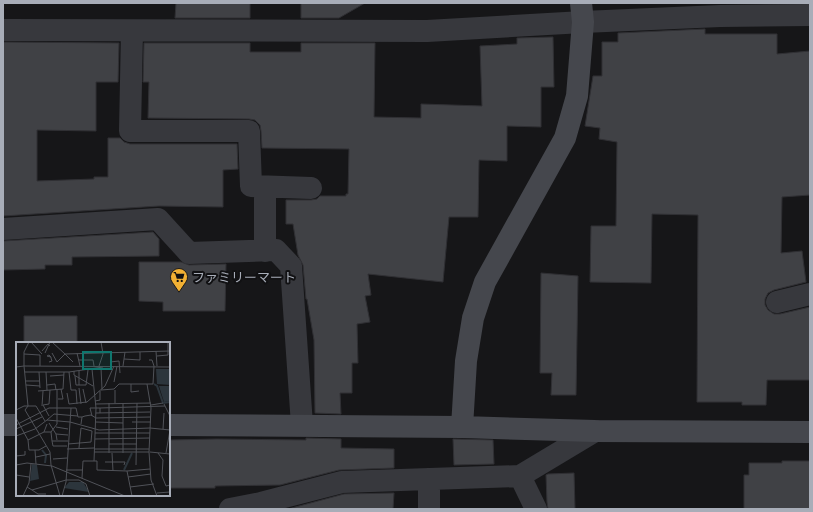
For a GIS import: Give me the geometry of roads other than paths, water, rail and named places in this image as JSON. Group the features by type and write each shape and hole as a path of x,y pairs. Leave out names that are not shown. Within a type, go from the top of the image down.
{"street":[{"path":"3,30 428,31 582,12 810,15"},
{"path":"462,427 466,361 473,318 485,282 565,138 577,96 582,12"},
{"path":"132,31 130,131 249,131 251,186 311,188"},
{"path":"265,187 265,251"},
{"path":"3,229 158,219 189,253 276,250 291,266 302,425"},
{"path":"777,302 810,294"},
{"path":"3,426 16,425"},
{"path":"170,425 302,425 462,427 595,431 810,432"},
{"path":"230,509 261,506 342,482 520,476 595,431"},
{"path":"520,476 536,509"},
{"path":"429,479 429,509"}],"place":[{"name":"ファミリーマート","path":"179,292"}]}
